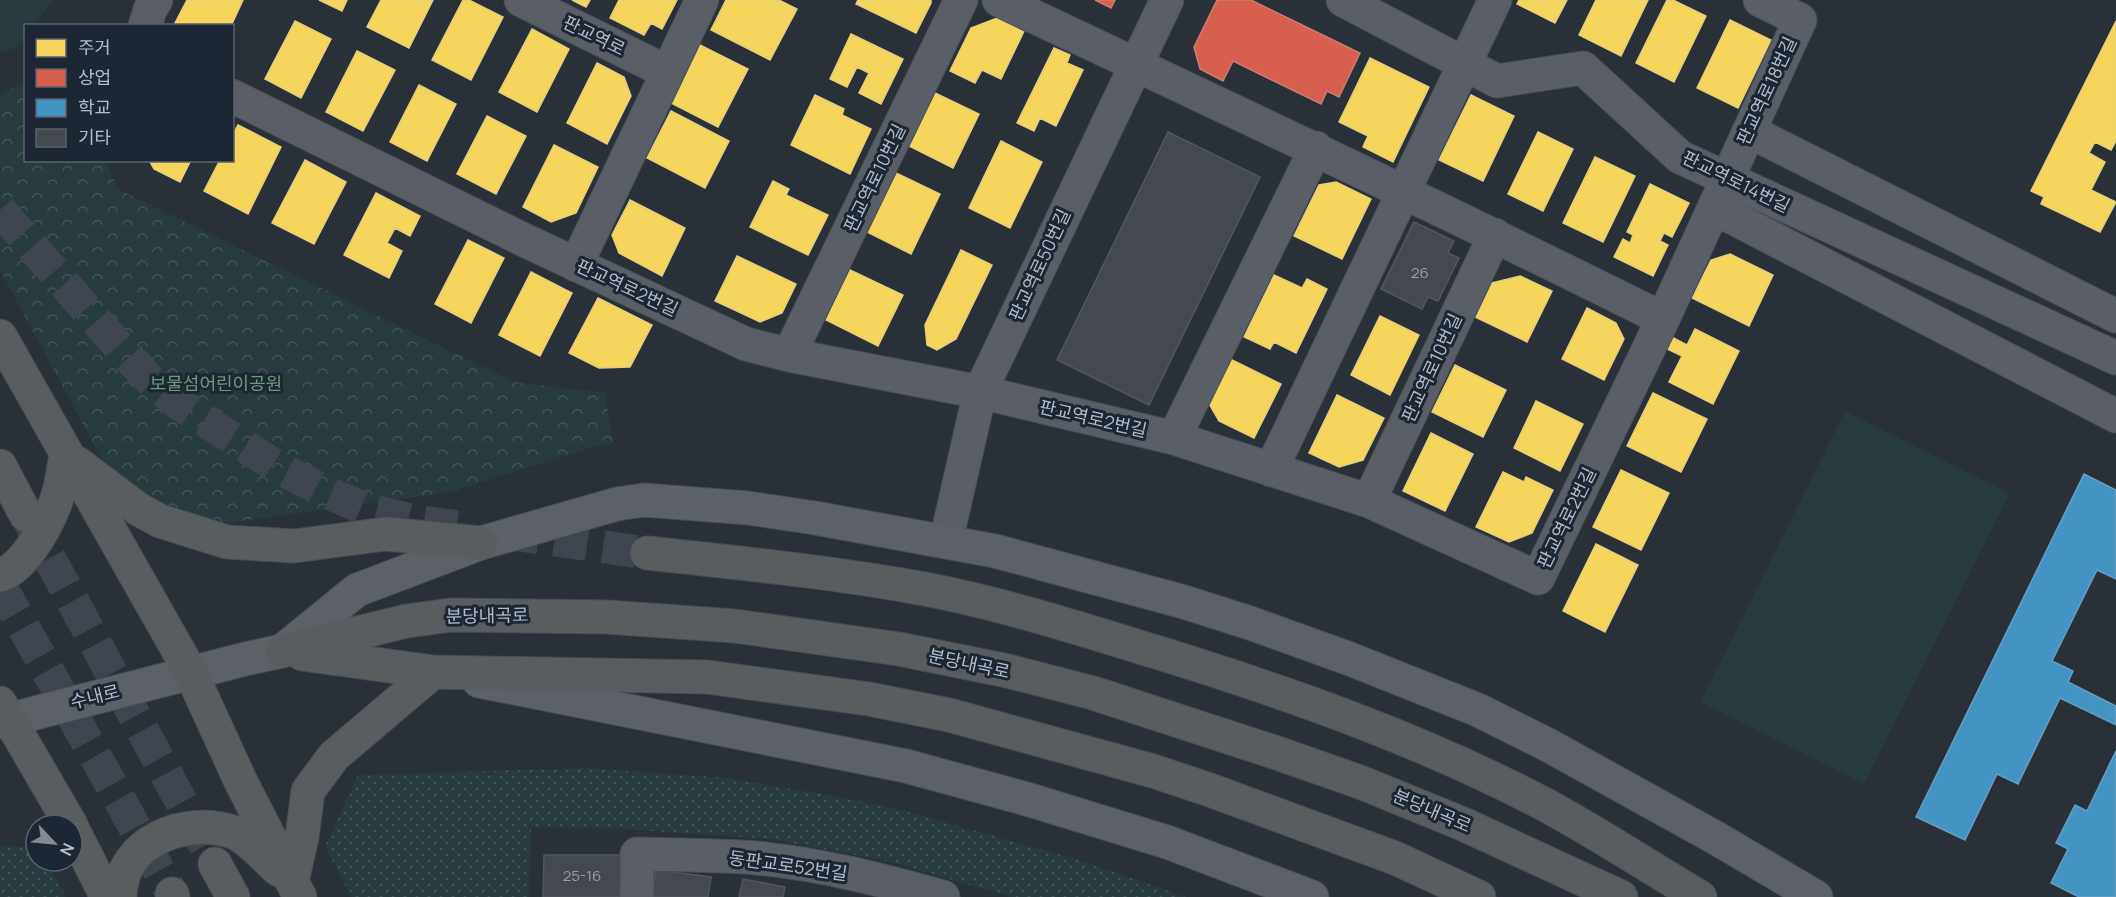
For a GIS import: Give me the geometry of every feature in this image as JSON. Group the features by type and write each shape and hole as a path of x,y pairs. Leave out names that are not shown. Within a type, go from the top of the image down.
{"highway":[{"path":"0,336 191,673 241,782 296,889"},
{"path":"66,454 138,509 160,521 227,542 294,546 386,534 481,543"},
{"path":"0,575 16,566 48,521 59,493 66,454"},
{"path":"0,466 26,515"},
{"path":"647,554 814,571 926,589 1041,617 1303,699 1458,762 1542,803 1700,897"},
{"name":"분당내곡로","path":"282,651 407,621 451,615 551,615 735,626 910,652 1008,671 1093,693 1274,752 1360,782 1453,820 1622,897"},
{"name":"분당내곡로","path":"282,651 433,672 707,677 869,699 949,715 1153,771 1210,790 1395,858 1479,897"},
{"path":"296,889 308,790 334,756 433,672"},
{"path":"3,715 63,813"},
{"path":"120,897 126,869 136,854 158,837 181,828 207,826 236,832 296,889"},
{"path":"84,852 107,897"},
{"path":"215,864 233,897"}],"main road":[{"path":"282,651 357,590 481,543 617,504 644,500 748,508 815,518 995,551 1076,572 1250,623 1478,710 1610,778 1816,897"},
{"name":"분당내곡로","path":"191,673 282,651"},
{"path":"433,672 906,766 1030,800 1167,842 1312,897"},
{"name":"수내로","path":"3,715 191,673"}],"street":[{"path":"146,24 150,9 156,0"},
{"name":"판교역로","path":"521,0 668,72"},
{"path":"576,265 702,0"},
{"name":"판교역로10번길","path":"789,355 961,0"},
{"path":"999,0 1316,148 1663,319"},
{"name":"판교역로50번길","path":"946,541 980,392 1167,0"},
{"name":"판교역로14번길","path":"1343,0 1497,81 1582,68 1680,157 1724,186 2116,358"},
{"path":"1271,470 1495,0"},
{"name":"판교역로18번길","path":"1724,186 1800,20 1760,0"},
{"name":"판교역로2번길","path":"234,97 522,239 746,344 789,355 980,392 1174,438 1369,501 1538,578 1663,319 1724,186"},
{"path":"1749,131 2116,316"},
{"path":"1174,438 1316,148"},
{"path":"1724,186 2116,416"},
{"name":"판교역로10번길","path":"1369,501 1495,235"},
{"name":"동판교로52번길","path":"637,897 637,854 757,858 812,866 943,897"}],"green space":[{"path":"0,0 53,0 36,24 24,24 23,42 0,54"},
{"name":"보물섬어린이공원","path":"24,83 24,162 106,162 118,189 514,382 605,393 613,443 590,448 451,492 228,523 177,511 148,499 121,480 102,460 0,270 0,95"},
{"path":"1845,411 2010,493 1864,784 1700,702"},
{"path":"588,768 727,778 901,810 1079,860 1186,897 1011,897 886,861 771,839 624,829 531,828 529,897 351,897 325,846 358,775"},
{"path":"0,845 24,847 24,873 52,873 66,897 0,897"}],"building: 주거":[{"path":"187,0 243,0 232,24 175,23"},
{"path":"319,0 347,0 342,11"},
{"path":"381,0 433,0 409,48 367,27"},
{"path":"463,0 469,0 503,17 471,80 432,60"},
{"path":"572,0 590,0 586,7"},
{"path":"619,0 677,0 662,29 651,23 644,35 610,18"},
{"path":"726,0 779,0 797,9 770,60 711,30"},
{"path":"858,0 931,0 931,3 916,33 856,4"},
{"path":"1519,0 1567,0 1555,23 1517,4"},
{"path":"1596,0 1648,0 1621,56 1579,35"},
{"path":"1667,0 1673,0 1706,16 1674,82 1636,63"},
{"path":"997,18 1024,31 1001,79 982,70 975,83 950,71 971,28"},
{"path":"1730,20 1771,40 1738,108 1697,88"},
{"path":"295,21 331,39 301,98 265,79"},
{"path":"2116,21 2116,141 2111,150 2095,142 2089,153 2105,162 2091,190 2116,202 2100,232 2041,204 2044,197 2031,191"},
{"path":"532,29 569,49 537,112 499,92"},
{"path":"851,34 903,59 881,104 859,93 869,73 857,67 847,87 830,79"},
{"path":"700,45 748,69 718,127 671,103"},
{"path":"1054,48 1070,55 1067,63 1083,70 1056,126 1040,118 1034,131 1017,123"},
{"path":"357,51 395,70 363,131 326,112"},
{"path":"1370,58 1429,87 1393,162 1363,147 1368,136 1339,122"},
{"path":"597,63 624,77 631,96 607,144 567,123"},
{"path":"419,85 456,104 427,161 390,142"},
{"path":"933,92 979,114 953,168 907,145"},
{"path":"815,95 844,109 842,115 871,129 850,174 791,145"},
{"path":"1471,95 1514,116 1483,181 1439,160"},
{"path":"671,111 729,141 705,188 647,158"},
{"path":"487,116 526,136 496,194 457,174"},
{"path":"238,125 281,147 248,214 204,191 219,162 234,162 234,132"},
{"path":"1538,132 1573,149 1543,211 1508,194"},
{"path":"1001,141 1042,162 1010,228 969,208"},
{"path":"554,145 598,167 576,213 551,222 523,207"},
{"path":"1595,157 1635,176 1603,242 1563,223"},
{"path":"305,160 346,182 314,244 272,223"},
{"path":"150,162 190,162 180,182 154,169"},
{"path":"896,173 940,194 911,254 867,232"},
{"path":"773,181 789,189 786,195 828,215 808,255 750,227"},
{"path":"1336,182 1371,199 1342,259 1294,236 1319,185"},
{"path":"1650,184 1689,203 1672,237 1664,233 1660,241 1668,245 1653,276 1614,257 1623,239 1630,243 1633,235 1627,232"},
{"path":"376,193 420,216 410,236 395,228 387,243 402,251 389,278 344,255"},
{"path":"630,200 685,228 662,276 619,253 612,235"},
{"path":"468,240 504,258 471,323 435,304"},
{"path":"961,250 992,265 956,339 937,350 927,345 925,325"},
{"path":"1730,254 1773,275 1749,326 1692,298 1711,260"},
{"path":"737,256 796,284 782,313 760,322 715,301"},
{"path":"850,270 903,295 878,346 826,320"},
{"path":"531,272 572,293 540,356 499,335"},
{"path":"1274,275 1302,288 1307,279 1327,289 1296,353 1274,342 1270,349 1244,337"},
{"path":"1520,276 1552,291 1527,342 1475,317 1492,283"},
{"path":"598,298 652,325 630,367 599,368 569,353"},
{"path":"1587,308 1616,323 1624,339 1604,380 1562,359"},
{"path":"1380,316 1419,335 1390,395 1351,375"},
{"path":"1695,329 1739,351 1713,404 1669,382 1682,356 1661,346 1666,334 1687,345"},
{"path":"1230,359 1281,384 1254,438 1219,421 1208,402"},
{"path":"1455,365 1506,390 1483,437 1432,412"},
{"path":"1653,393 1707,419 1681,472 1627,446"},
{"path":"1337,395 1384,418 1363,460 1339,467 1309,453"},
{"path":"1536,401 1583,424 1560,471 1514,448"},
{"path":"1431,433 1473,454 1445,511 1403,491"},
{"path":"1621,470 1669,493 1641,550 1593,527"},
{"path":"1503,472 1524,482 1526,477 1553,490 1532,533 1509,542 1476,527"},
{"path":"1596,544 1638,565 1605,632 1563,611"}],"building: 상업":[{"path":"1095,0 1115,0 1111,8"},
{"path":"1217,0 1251,0 1360,53 1339,97 1327,91 1321,104 1233,61 1223,81 1200,69 1194,47"}],"building: 학교":[{"path":"2084,474 2116,490 2116,579 2097,570 2052,661 2073,671 2068,682 2116,706 2116,725 2060,698 2018,784 1997,774 1965,840 1916,817"},
{"path":"2116,751 2116,897 2079,897 2051,883 2068,849 2056,843 2075,805 2087,811"}],"building: 기타":[{"path":"1168,132 1260,177 1149,405 1057,360"},
{"path":"1414,222 1454,241 1448,253 1459,258 1438,301 1428,297 1422,309 1381,289"},
{"path":"544,855 621,855 620,897 543,897"},
{"path":"656,870 711,877 708,897 652,897"},
{"path":"743,879 785,887 783,897 739,897"}],"tunnel":[{"path":"0,210 121,349 150,380 179,404 276,466 324,491 365,509 415,521 458,527"},
{"path":"26,515 215,864"},
{"path":"506,533 647,553"},
{"path":"0,585 172,894"}]}
